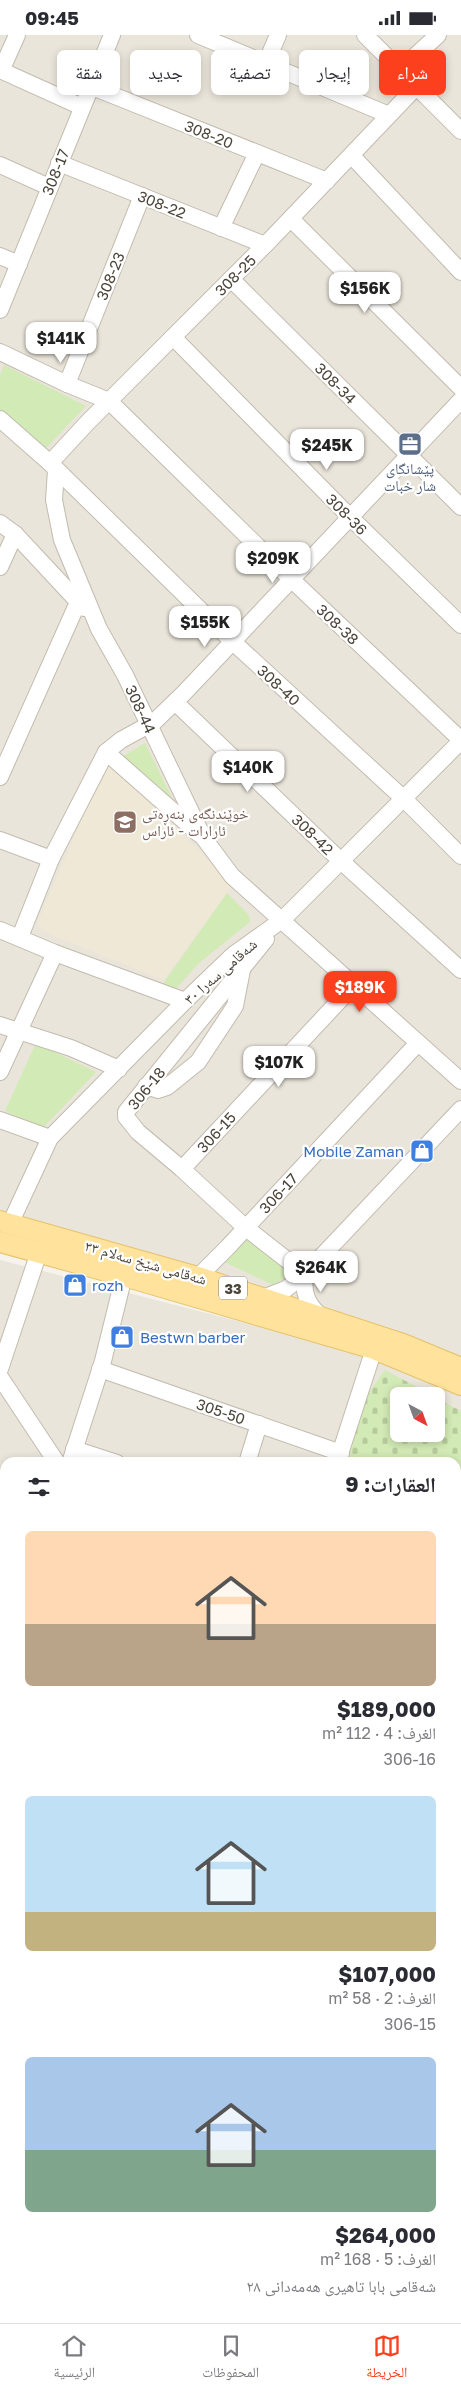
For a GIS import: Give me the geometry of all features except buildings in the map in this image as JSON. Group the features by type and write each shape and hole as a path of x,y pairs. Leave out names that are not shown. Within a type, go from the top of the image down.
{"main road":[{"name":"شەقامی شێخ سەلام ٣٣","path":"5,1223 200,1282 263,1298 403,1344 461,1368"},
{"name":"شەقامی شێخ سەلام ٣٣","path":"0,1242 174,1291 200,1282 374,1349 461,1385"},
{"path":"174,1291 183,1283 200,1282"}],"street":[{"path":"17,35 1,71 82,107"},
{"name":"308-17","path":"106,50 112,35"},
{"path":"198,35 234,50"},
{"path":"272,50 278,35"},
{"path":"366,35 381,50"},
{"path":"422,50 438,35"},
{"path":"289,73 389,115"},
{"name":"308-17","path":"0,310 87,95"},
{"name":"308-20","path":"112,95 327,181"},
{"name":"308-25","path":"53,467 110,401 291,219 408,95"},
{"path":"427,95 461,131"},
{"path":"221,228 257,153"},
{"path":"352,156 461,272"},
{"name":"308-22","path":"60,163 265,245"},
{"path":"0,165 50,187"},
{"name":"308-23","path":"67,384 142,196"},
{"path":"291,219 461,388"},
{"path":"0,256 19,264"},
{"name":"308-34","path":"231,279 461,507"},
{"name":"308-36","path":"173,337 350,517 461,625"},
{"path":"0,352 67,384 110,401"},
{"path":"20,937 51,859 106,752 148,725 175,701 461,400"},
{"name":"308-38","path":"110,401 291,579 461,741"},
{"name":"308-40","path":"0,419 53,467 232,641 404,799 461,856"},
{"name":"308-44","path":"53,467 54,500 62,539 99,629 125,675 203,837 232,876 461,1081"},
{"path":"0,523 15,534 79,600 99,629"},
{"path":"0,567 15,534"},
{"path":"0,777 79,600"},
{"name":"308-42","path":"175,701 342,862 461,970"},
{"name":"شەقامی سەرا ٣٠","path":"5,1223 50,1139 233,955 282,920 461,741"},
{"path":"106,752 203,837"},
{"path":"0,840 51,859"},
{"name":"306-18","path":"282,920 146,1086 126,1112 126,1117 138,1132 182,1169 246,1228 305,1274"},
{"path":"0,930 55,953 186,1001"},
{"path":"0,1072 55,953"},
{"path":"146,1086 158,1090 167,1087 198,1063 235,1005 243,966"},
{"name":"306-15","path":"182,1169 353,986"},
{"path":"0,1025 71,1048 119,1069"},
{"name":"306-17","path":"200,1282 246,1228 418,1043"},
{"path":"263,1298 286,1289 305,1274 461,1109"},
{"path":"0,1120 50,1139"},
{"path":"0,1369 39,1252"},
{"path":"305,1274 304,1282 307,1299 322,1317"},
{"path":"72,1456 100,1369 124,1276"},
{"path":"339,1457 374,1349"},
{"name":"305-50","path":"100,1369 259,1424 339,1457"},
{"path":"0,1377 53,1457"},
{"path":"249,1457 259,1424"}],"shaded area":[{"path":"0,35 461,35 461,1368 0,1219"},
{"name":"خوێندنگەی بنەڕەتی ئارارات - ئاراس","path":"108,758 233,885 163,980 42,931 38,921"},
{"path":"0,1260 429,1370 461,1388 461,1457 0,1457"}],"green space":[{"path":"4,365 86,406 46,448 0,411 0,375"},
{"path":"145,743 178,810 117,760"},
{"path":"227,893 249,915 250,922 199,963 172,993 160,988"},
{"path":"36,1043 96,1072 43,1128 5,1111"},
{"path":"246,1232 295,1272 273,1285 220,1260"},
{"path":"385,1370 417,1387 390,1387 390,1443 445,1443 445,1403 461,1411 461,1457 347,1457 365,1398"}],"place":[{"name":"پێشانگای شار خبات","path":"410,444"},
{"name":"خوێندنگەی بنەڕەتی ئارارات - ئاراس","path":"125,822"},
{"name":"Mobile Zaman","path":"422,1151"},
{"name":"rozh","path":"75,1285"},
{"name":"Bestwn barber","path":"122,1337"}]}
